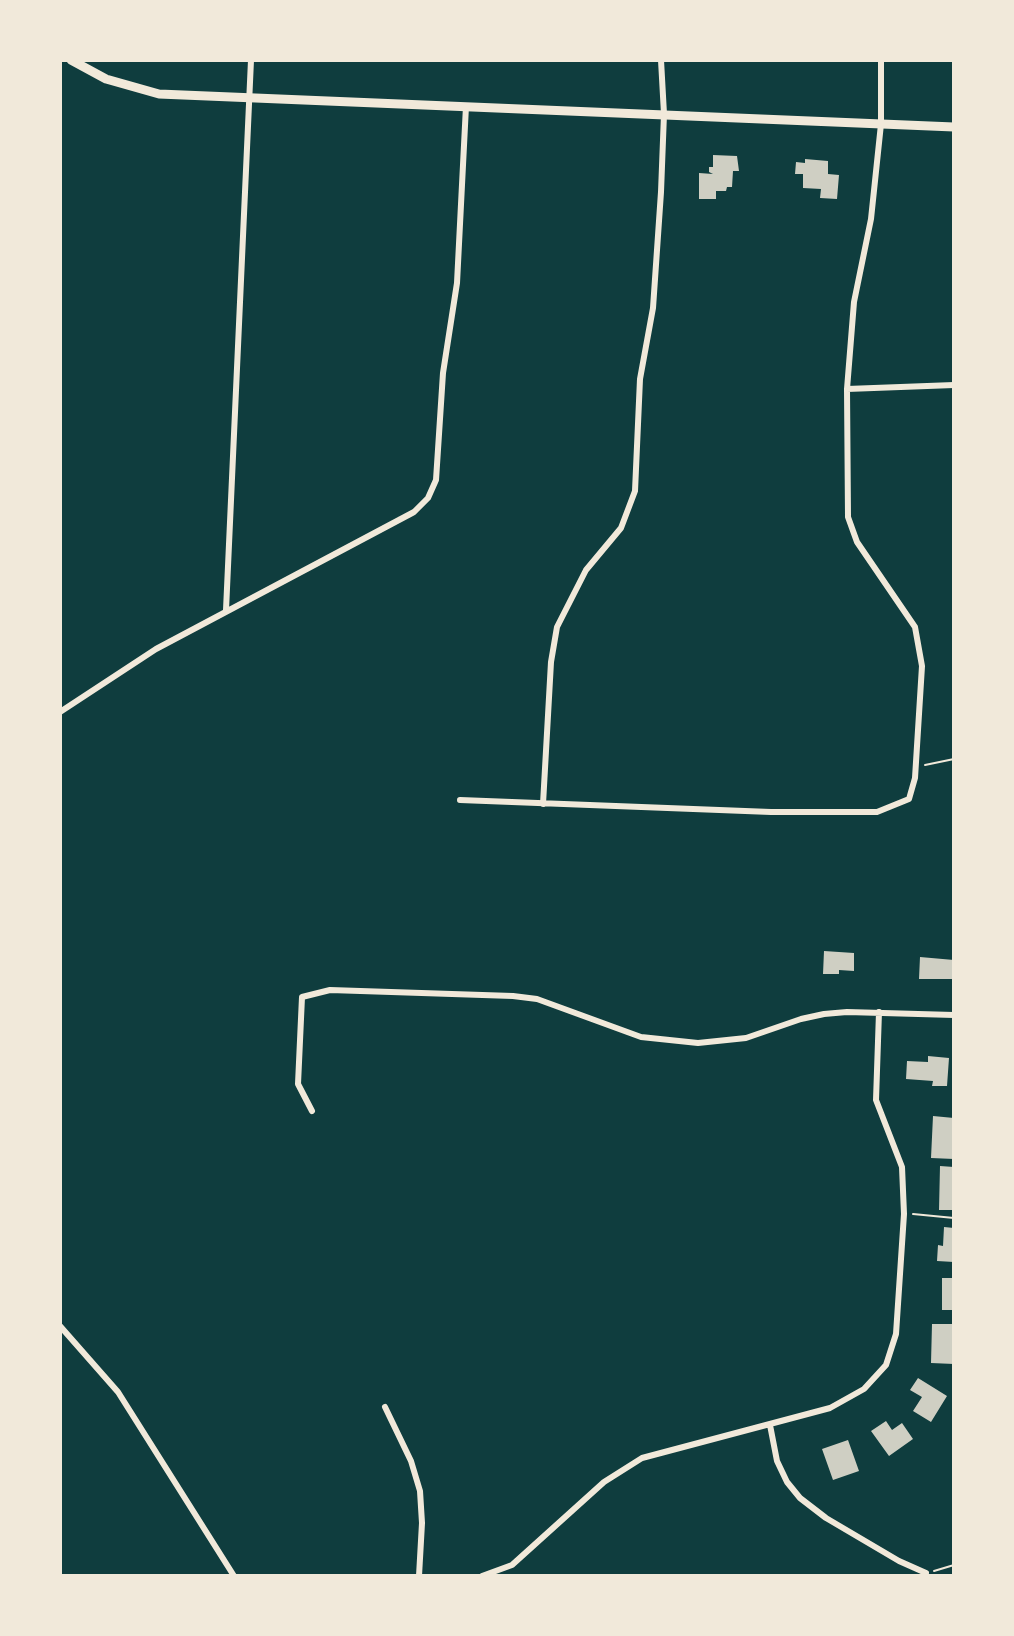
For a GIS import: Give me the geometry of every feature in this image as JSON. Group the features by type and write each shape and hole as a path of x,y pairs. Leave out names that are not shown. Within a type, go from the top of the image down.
{"street":[{"path":"71,60 106,79 159,94 954,127"},
{"path":"226,610 251,60"},
{"path":"543,804 551,662 557,627 586,570 621,528 635,491 640,379 653,308 664,114 661,60"},
{"path":"460,801 771,812 877,812 907,800 915,778 922,666 915,627 857,542 848,518 847,389 854,302 871,219 880,124 881,60"},
{"path":"60,712 156,649 414,512 428,498 436,480 443,373 457,283 466,106"},
{"path":"847,389 954,385"},
{"path":"312,1111 298,1084 302,997 330,990 513,996 560,1006 616,1030 641,1037 698,1043 746,1038 801,1019 824,1014 879,1012 954,1015"},
{"path":"482,1576 512,1565 604,1482 642,1458 830,1408 852,1398 874,1380 885,1365 896,1334 904,1214 902,1167 876,1100 879,1012"},
{"path":"60,1326 118,1392 234,1576"},
{"path":"386,1407 411,1461 420,1491 422,1523 419,1576"},
{"path":"770,1425 777,1461 787,1482 800,1498 826,1518 899,1561 926,1573"}],"path":[{"path":"916,765 954,759"},
{"path":"904,1214 954,1218"},
{"path":"926,1573 954,1565"}],"building":[{"path":"713,155 737,156 739,171 733,171 732,187 727,187 726,191 716,191 716,199 699,199 699,173 713,174 709,172 709,167 713,167"},
{"path":"805,159 828,161 828,174 839,175 837,199 820,198 821,189 803,188 803,174 795,174 796,162 805,163"},
{"path":"824,951 854,953 854,971 839,970 839,974 823,974"},
{"path":"920,957 954,960 954,979 919,979"},
{"path":"928,1056 949,1058 947,1086 932,1086 933,1081 906,1079 907,1061 928,1062"},
{"path":"933,1116 954,1118 954,1159 931,1158"},
{"path":"940,1166 954,1167 954,1210 939,1210"},
{"path":"944,1227 954,1228 954,1262 937,1261 938,1245 943,1246"},
{"path":"942,1278 954,1278 954,1310 942,1310"},
{"path":"932,1324 954,1324 954,1364 931,1363"},
{"path":"918,1378 947,1396 931,1422 913,1411 922,1397 910,1390"},
{"path":"886,1421 892,1430 902,1423 913,1439 889,1456 871,1431"},
{"path":"848,1440 859,1471 833,1480 822,1449"}]}
